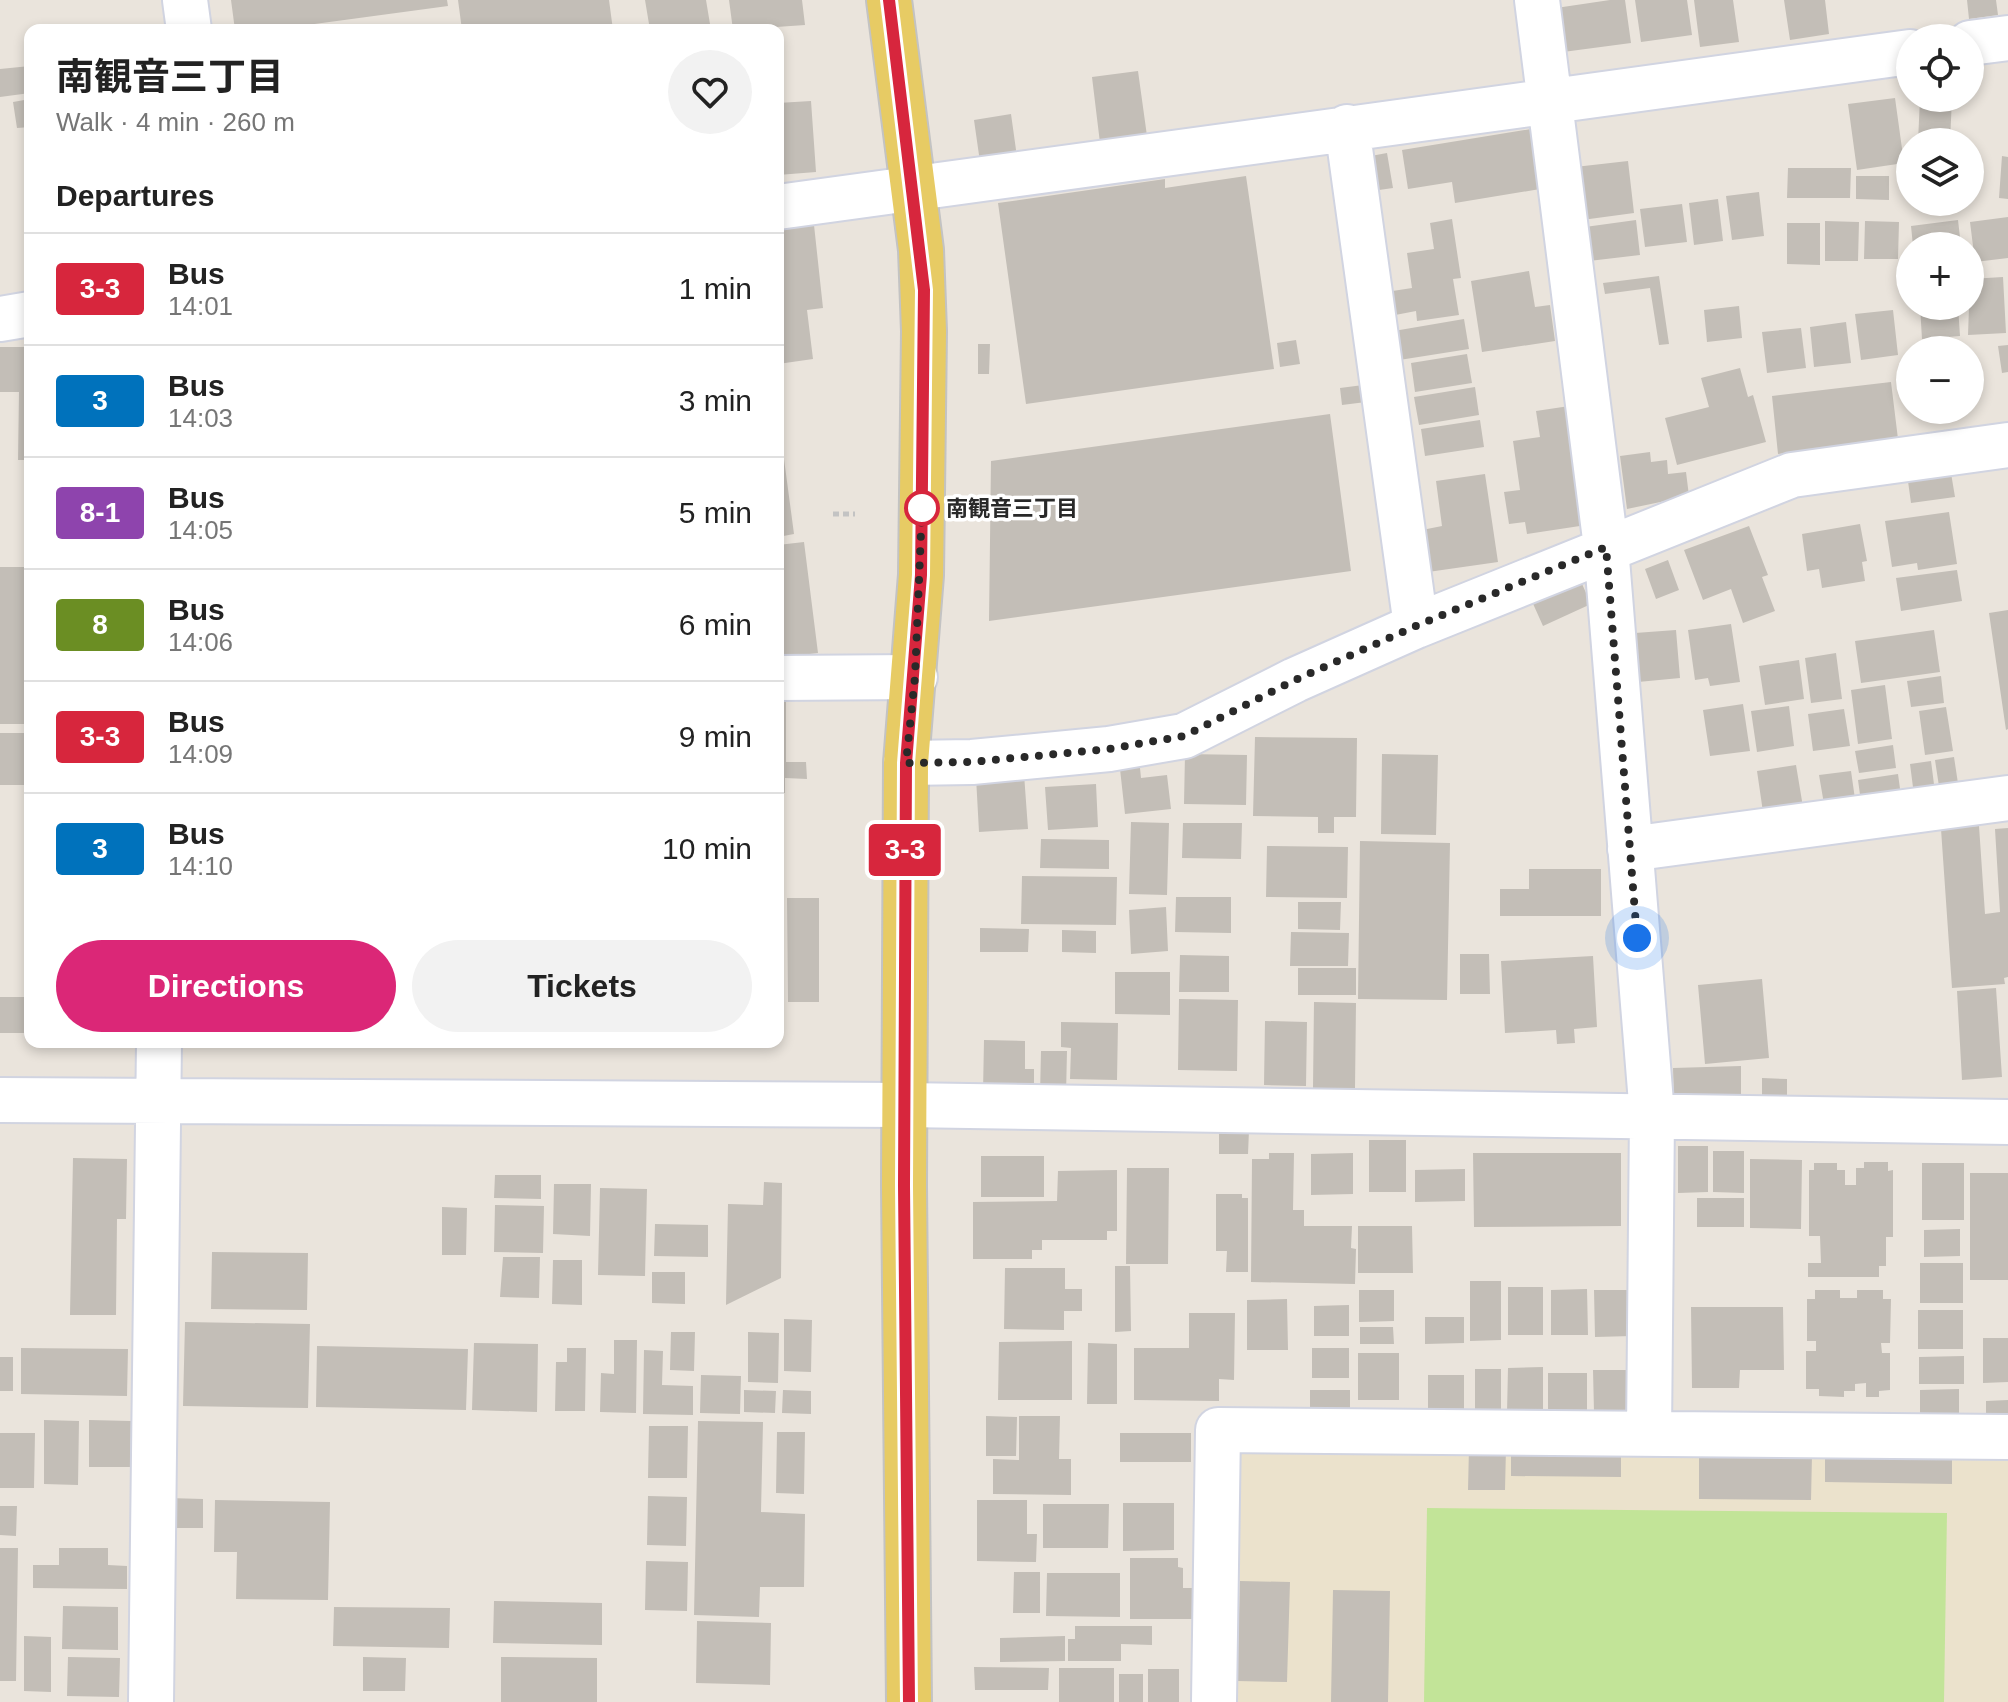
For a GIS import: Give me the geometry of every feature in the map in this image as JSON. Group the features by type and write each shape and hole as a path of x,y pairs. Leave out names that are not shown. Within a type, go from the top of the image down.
{"main road":[{"path":"889,0 914,188 924,317 921,575 906,763 904,1105 909,1702"}],"street":[{"path":"185,0 188,24"},
{"path":"1537,0 1606,547 1652,1115 1649,1434"},
{"path":"1984,41 2008,38"},
{"path":"784,206 1896,54"},
{"path":"1347,127 1416,626"},
{"path":"0,319 24,315"},
{"path":"906,763 972,762 1109,749 1184,736 1295,680 1416,626 1606,547 1792,475 2008,445"},
{"path":"784,678 915,677"},
{"path":"1630,849 2008,798"},
{"path":"151,1702 159,1048"},
{"path":"0,1100 904,1105 2008,1122"},
{"path":"1214,1702 1218,1430 2008,1437"}],"path":[{"path":"833,514 855,514"}],"shaded area":[{"path":"1255,1439 2008,1445 2008,1702 1229,1702 1232,1454"}],"green space":[{"path":"1427,1508 1947,1513 1944,1702 1424,1702"}],"building":[{"path":"231,0 447,0 448,6 314,24 234,24"},
{"path":"458,0 609,0 612,24 461,24"},
{"path":"645,0 706,0 710,24 649,24"},
{"path":"729,0 802,0 805,25 732,24"},
{"path":"1625,0 1631,43 1563,52 1556,8"},
{"path":"1635,0 1687,0 1692,35 1641,42"},
{"path":"1694,0 1733,0 1739,42 1700,47"},
{"path":"1784,0 1825,0 1829,34 1790,40"},
{"path":"1967,0 1996,0 1998,15 1969,19"},
{"path":"24,67 24,94 0,97 0,69"},
{"path":"1138,71 1147,136 1100,143 1092,77"},
{"path":"1895,98 1899,128 1896,128 1896,164 1857,170 1848,104"},
{"path":"24,100 24,127 17,128 13,102"},
{"path":"811,101 816,172 784,175 784,103"},
{"path":"1919,112 1951,112 1951,128 1919,128"},
{"path":"1011,114 1017,157 980,162 974,120"},
{"path":"1531,129 1540,189 1455,203 1452,182 1408,189 1402,150"},
{"path":"1387,153 1393,188 1365,192 1360,158"},
{"path":"2002,156 2008,157 2008,199 1999,198"},
{"path":"1628,161 1634,213 1582,220 1575,167"},
{"path":"1788,168 1851,168 1850,198 1787,198"},
{"path":"1246,176 1274,369 1026,404 998,203 1165,179 1165,188"},
{"path":"1856,176 1889,176 1889,200 1856,199"},
{"path":"1759,192 1764,236 1732,240 1726,196"},
{"path":"1718,199 1723,241 1694,245 1689,203"},
{"path":"1682,204 1687,242 1645,247 1640,209"},
{"path":"2008,217 2008,258 1984,261 1984,232 1971,232 1970,222"},
{"path":"1452,219 1461,278 1453,279 1459,315 1417,321 1416,311 1390,316 1386,292 1412,288 1407,253 1434,249 1430,223"},
{"path":"1636,220 1640,255 1589,261 1585,227"},
{"path":"1958,220 1959,232 1912,232 1911,226"},
{"path":"1825,221 1859,222 1858,261 1825,261"},
{"path":"1865,221 1899,222 1896,259 1864,259"},
{"path":"1787,223 1820,223 1820,265 1787,264"},
{"path":"814,225 823,308 807,310 813,359 784,363 784,229"},
{"path":"1529,271 1535,307 1550,305 1555,341 1482,352 1471,281"},
{"path":"1659,276 1669,344 1659,345 1650,288 1605,294 1603,283"},
{"path":"2003,277 2006,333 1968,335 1969,320 1984,320 1984,278"},
{"path":"1739,306 1742,338 1707,342 1704,310"},
{"path":"1893,310 1896,355 1861,360 1855,314"},
{"path":"1464,319 1469,349 1393,361 1388,332"},
{"path":"1921,320 1959,320 1960,336 1922,336"},
{"path":"1846,322 1851,363 1814,367 1810,327"},
{"path":"1801,328 1806,368 1767,373 1762,332"},
{"path":"1296,340 1300,364 1280,367 1277,343"},
{"path":"978,344 990,344 989,374 978,374"},
{"path":"2008,345 2008,372 2002,373 1998,346"},
{"path":"0,347 24,347 24,460 18,460 19,392 0,392"},
{"path":"1467,354 1472,383 1415,392 1411,363"},
{"path":"1740,368 1748,397 1753,395 1766,442 1677,465 1665,418 1709,407 1701,378"},
{"path":"1891,382 1898,439 1778,454 1772,396"},
{"path":"1371,384 1374,401 1342,405 1340,388"},
{"path":"1475,387 1479,415 1419,425 1414,397"},
{"path":"1576,405 1593,524 1527,534 1525,522 1509,524 1504,492 1520,490 1513,441 1540,437 1536,411"},
{"path":"1330,414 1351,571 989,621 991,461"},
{"path":"1480,420 1484,447 1425,456 1421,429"},
{"path":"1650,452 1651,462 1667,460 1668,474 1686,472 1689,496 1627,509 1620,456"},
{"path":"784,459 794,534 784,536"},
{"path":"1950,467 1955,497 1911,503 1907,474"},
{"path":"1485,474 1498,562 1428,572 1422,530 1442,526 1436,481"},
{"path":"1949,512 1957,564 1918,570 1917,563 1892,567 1885,521"},
{"path":"1860,524 1867,561 1862,562 1865,581 1822,588 1819,569 1807,571 1802,534"},
{"path":"1749,526 1768,575 1762,577 1775,611 1743,623 1731,589 1703,600 1684,550"},
{"path":"804,542 818,653 784,657 784,544"},
{"path":"1668,560 1679,590 1656,599 1645,569"},
{"path":"0,567 24,567 24,724 0,724"},
{"path":"1957,570 1962,601 1901,611 1896,578"},
{"path":"1578,575 1591,604 1543,626 1530,597"},
{"path":"2008,610 2008,729 2006,730 1989,613"},
{"path":"1731,624 1740,682 1710,686 1708,678 1695,680 1688,630"},
{"path":"1676,630 1680,678 1638,682 1635,633"},
{"path":"1934,630 1940,672 1861,683 1855,641"},
{"path":"1836,653 1842,699 1811,703 1805,658"},
{"path":"1799,660 1804,699 1765,705 1759,666"},
{"path":"1941,676 1944,703 1911,707 1907,681"},
{"path":"1885,685 1892,739 1858,744 1851,690"},
{"path":"784,697 786,697 786,762 806,762 807,779 785,778 785,793"},
{"path":"1743,704 1750,751 1710,756 1703,710"},
{"path":"1789,706 1794,746 1757,752 1751,711"},
{"path":"1946,707 1953,751 1925,755 1919,711"},
{"path":"1844,709 1850,746 1813,751 1808,714"},
{"path":"0,733 24,733 24,785 0,785"},
{"path":"1255,737 1357,738 1356,817 1334,817 1334,833 1318,833 1318,817 1253,816"},
{"path":"1893,745 1896,768 1859,773 1855,751"},
{"path":"1185,754 1247,755 1246,805 1184,804"},
{"path":"1382,754 1438,755 1436,835 1381,834"},
{"path":"1954,757 1959,790 1940,793 1935,760"},
{"path":"1139,758 1141,778 1167,775 1171,809 1125,814 1119,760"},
{"path":"1931,761 1935,792 1914,795 1910,764"},
{"path":"1796,765 1803,807 1763,812 1757,771"},
{"path":"1851,771 1855,799 1824,804 1819,775"},
{"path":"1024,774 1028,829 979,832 976,777"},
{"path":"1898,774 1901,796 1861,802 1858,780"},
{"path":"1096,784 1098,827 1048,830 1045,787"},
{"path":"1131,822 1169,823 1167,895 1129,894"},
{"path":"1183,823 1242,823 1241,859 1182,858"},
{"path":"1979,826 1985,914 2000,912 1995,829 2008,828 2008,977 2004,978 2005,984 1952,988 1941,829"},
{"path":"1041,839 1109,840 1109,869 1040,868"},
{"path":"1360,841 1450,843 1447,1000 1358,999"},
{"path":"1267,846 1348,847 1347,898 1266,897"},
{"path":"1529,869 1601,869 1601,916 1500,916 1500,889 1529,889"},
{"path":"1022,876 1117,877 1116,925 1021,924"},
{"path":"1176,897 1231,897 1231,933 1175,932"},
{"path":"787,898 819,898 819,1002 788,1002"},
{"path":"1298,902 1341,902 1340,930 1298,929"},
{"path":"1166,907 1168,951 1131,954 1129,910"},
{"path":"980,928 1029,929 1028,952 980,952"},
{"path":"1062,930 1096,931 1096,953 1062,952"},
{"path":"1291,932 1349,933 1348,966 1290,966"},
{"path":"1460,954 1489,954 1490,994 1460,994"},
{"path":"1180,955 1229,956 1229,992 1179,992"},
{"path":"1593,956 1597,1027 1574,1029 1575,1043 1557,1044 1556,1030 1505,1033 1501,961"},
{"path":"1298,968 1356,968 1356,995 1298,995"},
{"path":"1115,972 1170,972 1170,1015 1115,1014"},
{"path":"1762,979 1769,1058 1705,1064 1698,985"},
{"path":"1996,988 2002,1077 1962,1080 1957,991"},
{"path":"0,997 24,997 24,1033 0,1033"},
{"path":"1179,999 1238,1000 1237,1071 1178,1070"},
{"path":"1314,1002 1356,1003 1355,1088 1313,1088"},
{"path":"1265,1021 1307,1022 1306,1086 1264,1085"},
{"path":"1061,1022 1118,1023 1117,1080 1070,1079 1071,1048 1061,1047"},
{"path":"984,1040 1025,1041 1025,1069 1034,1069 1034,1093 983,1092"},
{"path":"1041,1051 1067,1051 1066,1095 1040,1095"},
{"path":"1741,1066 1741,1098 1674,1099 1673,1068"},
{"path":"1762,1078 1787,1079 1787,1102 1762,1102"},
{"path":"1219,1130 1249,1130 1248,1154 1219,1154"},
{"path":"1369,1140 1406,1140 1406,1192 1369,1192"},
{"path":"1678,1146 1708,1146 1708,1192 1678,1193"},
{"path":"1713,1151 1744,1151 1744,1193 1713,1192"},
{"path":"1269,1153 1294,1153 1293,1210 1304,1210 1304,1226 1352,1226 1351,1248 1356,1249 1355,1284 1251,1282 1252,1159 1269,1159"},
{"path":"1353,1153 1353,1194 1311,1195 1311,1154"},
{"path":"1473,1153 1621,1153 1621,1226 1474,1227"},
{"path":"981,1156 1044,1156 1044,1197 981,1197"},
{"path":"73,1158 127,1159 126,1219 117,1219 116,1315 70,1315"},
{"path":"1750,1159 1802,1160 1801,1229 1750,1228"},
{"path":"1864,1162 1888,1162 1888,1171 1893,1170 1893,1237 1886,1237 1886,1266 1879,1266 1879,1277 1808,1277 1808,1263 1821,1263 1820,1236 1809,1236 1809,1170 1814,1170 1814,1163 1837,1163 1837,1170 1845,1170 1845,1185 1856,1185 1856,1168 1864,1168"},
{"path":"1922,1163 1964,1163 1964,1220 1922,1220"},
{"path":"1127,1168 1169,1168 1168,1264 1126,1264"},
{"path":"1465,1169 1465,1201 1415,1202 1415,1170"},
{"path":"1117,1170 1117,1231 1107,1231 1107,1240 1042,1240 1042,1250 1032,1250 1032,1259 973,1259 973,1202 1057,1201 1058,1171"},
{"path":"1970,1173 2008,1173 2008,1280 1970,1280"},
{"path":"495,1175 541,1175 541,1199 494,1198"},
{"path":"764,1182 782,1183 781,1278 726,1305 728,1204 763,1205"},
{"path":"554,1184 591,1184 590,1236 553,1234"},
{"path":"600,1188 647,1189 645,1276 598,1275"},
{"path":"1216,1194 1242,1194 1242,1198 1248,1198 1248,1272 1226,1272 1227,1251 1216,1251"},
{"path":"1697,1198 1744,1198 1744,1227 1697,1227"},
{"path":"495,1205 544,1206 543,1253 494,1252"},
{"path":"442,1207 467,1208 466,1255 442,1255"},
{"path":"655,1224 708,1225 708,1257 654,1256"},
{"path":"1358,1226 1412,1226 1413,1273 1358,1273"},
{"path":"1960,1229 1960,1256 1924,1257 1924,1230"},
{"path":"212,1252 308,1253 307,1310 211,1309"},
{"path":"503,1257 540,1257 539,1298 500,1297"},
{"path":"553,1260 582,1260 582,1305 552,1304"},
{"path":"1920,1263 1963,1263 1963,1303 1920,1303"},
{"path":"1115,1266 1130,1266 1131,1331 1115,1332"},
{"path":"1005,1268 1065,1268 1065,1289 1082,1289 1082,1311 1064,1311 1064,1330 1004,1329"},
{"path":"652,1272 685,1272 685,1304 652,1303"},
{"path":"1470,1281 1501,1281 1501,1340 1470,1341"},
{"path":"1508,1287 1543,1287 1543,1335 1508,1335"},
{"path":"1587,1289 1588,1335 1551,1335 1551,1290"},
{"path":"1359,1290 1394,1290 1394,1321 1359,1322"},
{"path":"1594,1290 1632,1290 1632,1336 1595,1337"},
{"path":"1815,1290 1840,1290 1840,1298 1857,1298 1857,1290 1883,1290 1883,1299 1891,1299 1890,1343 1881,1343 1882,1353 1890,1353 1890,1390 1879,1391 1879,1397 1866,1397 1866,1383 1855,1384 1855,1391 1844,1391 1844,1397 1819,1396 1819,1389 1806,1389 1806,1351 1816,1351 1816,1341 1807,1341 1807,1299 1815,1299"},
{"path":"1287,1299 1288,1350 1247,1350 1247,1300"},
{"path":"1349,1305 1349,1336 1314,1336 1314,1306"},
{"path":"1691,1307 1783,1307 1784,1370 1740,1370 1739,1388 1692,1388"},
{"path":"1918,1310 1963,1310 1963,1349 1918,1349"},
{"path":"1189,1313 1235,1313 1234,1380 1219,1379 1219,1401 1134,1400 1134,1348 1189,1348"},
{"path":"1425,1317 1464,1317 1464,1343 1425,1344"},
{"path":"784,1319 812,1320 811,1372 784,1371"},
{"path":"185,1322 310,1324 308,1408 183,1406"},
{"path":"1360,1327 1393,1327 1394,1344 1360,1344"},
{"path":"671,1332 695,1332 694,1371 670,1370"},
{"path":"748,1332 779,1333 778,1383 748,1382"},
{"path":"1983,1338 2008,1338 2008,1382 1983,1383"},
{"path":"614,1340 637,1340 636,1413 600,1412 601,1373 614,1374"},
{"path":"1072,1341 1072,1400 998,1400 999,1342"},
{"path":"474,1343 538,1344 537,1412 472,1410"},
{"path":"1088,1343 1117,1344 1117,1404 1087,1404"},
{"path":"317,1346 468,1349 466,1410 316,1407"},
{"path":"21,1348 128,1349 127,1396 21,1394"},
{"path":"567,1348 586,1348 585,1411 555,1411 556,1362 567,1362"},
{"path":"1312,1348 1349,1348 1349,1378 1312,1378"},
{"path":"644,1350 663,1351 662,1385 693,1386 693,1415 643,1414"},
{"path":"1358,1353 1399,1353 1399,1400 1358,1400"},
{"path":"1964,1356 1964,1384 1919,1384 1919,1357"},
{"path":"0,1357 13,1357 13,1391 0,1391"},
{"path":"1543,1367 1543,1413 1507,1413 1508,1368"},
{"path":"1475,1369 1501,1369 1501,1411 1475,1411"},
{"path":"1593,1370 1631,1370 1631,1412 1594,1412"},
{"path":"1548,1373 1587,1373 1587,1413 1548,1413"},
{"path":"701,1375 741,1376 740,1414 700,1413"},
{"path":"1428,1375 1464,1375 1464,1416 1428,1416"},
{"path":"1959,1389 1959,1425 1920,1425 1920,1390"},
{"path":"744,1390 776,1391 775,1413 744,1412"},
{"path":"783,1390 811,1391 811,1414 782,1413"},
{"path":"1310,1390 1350,1390 1350,1417 1310,1417"},
{"path":"2008,1400 2008,1429 1986,1429 1986,1401"},
{"path":"986,1416 1017,1417 1016,1456 986,1456"},
{"path":"1019,1416 1060,1416 1059,1459 1071,1459 1071,1495 993,1494 993,1459 1019,1460"},
{"path":"44,1420 79,1421 78,1485 44,1484"},
{"path":"89,1420 131,1421 130,1467 89,1467"},
{"path":"698,1421 763,1422 761,1512 805,1514 804,1587 760,1587 759,1617 694,1615"},
{"path":"649,1426 688,1426 687,1478 648,1478"},
{"path":"777,1432 805,1432 804,1494 776,1493"},
{"path":"0,1433 35,1433 34,1488 0,1488"},
{"path":"1120,1433 1191,1433 1191,1462 1120,1462"},
{"path":"1511,1446 1621,1448 1621,1477 1511,1476"},
{"path":"1469,1447 1506,1448 1505,1490 1468,1490"},
{"path":"1825,1448 1952,1451 1952,1484 1825,1482"},
{"path":"1699,1453 1812,1455 1811,1500 1699,1499"},
{"path":"648,1496 687,1497 686,1546 647,1545"},
{"path":"168,1498 203,1499 203,1528 168,1528"},
{"path":"215,1500 330,1502 328,1600 236,1599 237,1552 214,1552"},
{"path":"977,1500 1027,1500 1027,1534 1037,1534 1036,1562 977,1561"},
{"path":"1123,1503 1174,1503 1174,1550 1123,1551"},
{"path":"1043,1504 1109,1504 1108,1548 1043,1548"},
{"path":"0,1506 17,1506 16,1536 0,1535"},
{"path":"0,1548 18,1548 16,1681 0,1681"},
{"path":"59,1548 108,1548 108,1565 127,1566 127,1589 33,1588 33,1565 59,1565"},
{"path":"1130,1558 1178,1558 1178,1567 1183,1568 1183,1588 1205,1588 1196,1619 1130,1619"},
{"path":"646,1561 688,1562 687,1611 645,1610"},
{"path":"1014,1572 1040,1572 1040,1613 1013,1613"},
{"path":"1047,1573 1120,1573 1120,1617 1046,1616"},
{"path":"1240,1581 1290,1582 1287,1682 1237,1681"},
{"path":"1333,1590 1390,1591 1388,1702 1331,1702"},
{"path":"494,1601 602,1603 602,1645 493,1643"},
{"path":"63,1606 118,1607 118,1650 62,1649"},
{"path":"334,1607 450,1608 449,1648 333,1646"},
{"path":"697,1621 771,1623 770,1685 696,1683"},
{"path":"1075,1626 1152,1626 1152,1645 1121,1644 1121,1661 1068,1661 1068,1639 1075,1639"},
{"path":"24,1636 51,1637 51,1692 24,1691"},
{"path":"1065,1636 1065,1661 1000,1662 1000,1638"},
{"path":"68,1657 120,1658 119,1697 67,1696"},
{"path":"363,1657 406,1658 405,1691 363,1691"},
{"path":"501,1657 597,1658 597,1702 501,1702"},
{"path":"974,1667 1049,1668 1048,1690 975,1690"},
{"path":"1059,1668 1114,1668 1114,1702 1059,1702"},
{"path":"1148,1669 1179,1669 1179,1702 1148,1702"},
{"path":"1119,1674 1143,1674 1143,1702 1119,1702"}],"bus line":[{"name":"3-3","path":"889,0 924,290 921,575 906,763 904,1186 909,1702"}],"place":[{"name":"南観音三丁目","path":"922,508"}],"route":[{"path":"922,508 915,677 906,763 972,762 1109,749 1184,736 1295,680 1606,547 1637,938"}]}
